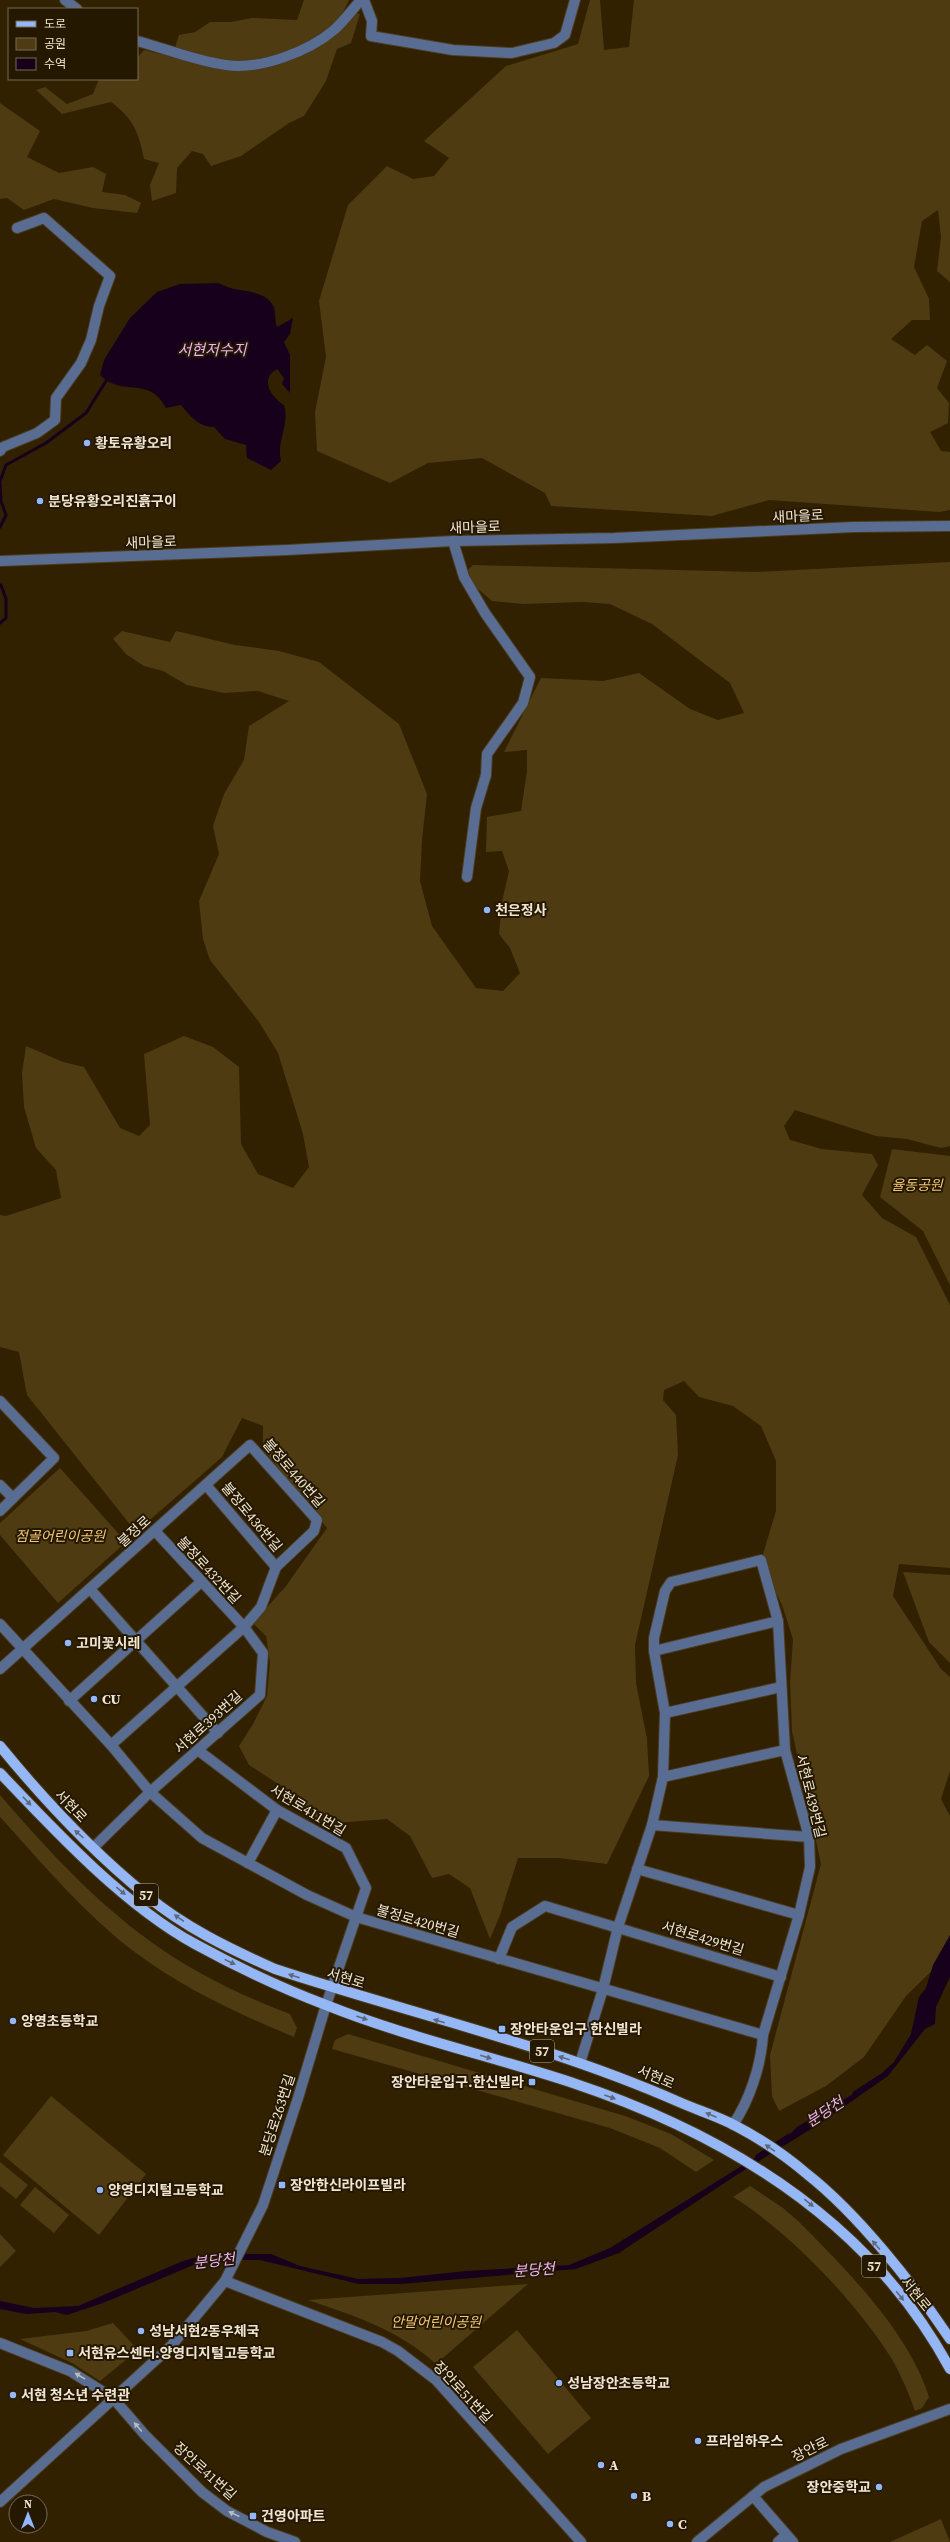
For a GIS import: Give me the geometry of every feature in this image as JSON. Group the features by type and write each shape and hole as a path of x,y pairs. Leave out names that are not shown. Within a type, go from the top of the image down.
{"main road":[{"name":"서현로","path":"0,1746 52,1807 147,1896 191,1926 233,1950 275,1969 332,1988 580,2063 631,2081 746,2132 794,2164 826,2190 857,2222 926,2304 950,2339"},
{"name":"서현로","path":"0,1773 60,1835 110,1882 147,1912 191,1942 223,1959 326,2005 403,2032 575,2084 652,2113 732,2151 812,2205 862,2253 933,2338 950,2370"}],"street":[{"path":"65,0 76,8"},
{"path":"138,41 194,59 227,66 265,63 306,49 334,29 361,0"},
{"path":"364,0 372,21 371,36 453,50 512,53 554,43 565,35 575,0"},
{"path":"1,448 37,433 55,420 56,398 81,363 86,352 110,276 44,218 17,228"},
{"name":"새마을로","path":"0,561 406,545 454,540 614,538 854,527 950,526"},
{"path":"454,540 464,577 485,613 530,677 523,703 487,754 486,775 476,808 467,877"},
{"path":"0,1401 54,1458 0,1511"},
{"name":"불정로","path":"0,1669 24,1650 250,1444"},
{"name":"불정로440번길","path":"250,1444 317,1520 314,1531 276,1566"},
{"path":"0,1485 13,1498"},
{"name":"불정로436번길","path":"206,1485 276,1566"},
{"name":"불정로432번길","path":"155,1531 244,1627"},
{"name":"서현로439번길","path":"654,1651 659,1611 665,1591 671,1582 761,1560 778,1621 780,1687 785,1750 809,1837 810,1867 799,1915 763,2035 762,2049 746,2105 733,2125"},
{"path":"111,1745 244,1627 261,1607 276,1566"},
{"path":"69,1701 201,1582"},
{"path":"90,1589 218,1733"},
{"path":"580,2063 603,1989 618,1927 652,1826 664,1777 665,1713 654,1651 778,1621"},
{"name":"불정로420번길","path":"0,1624 69,1701 111,1745 150,1792 202,1838 307,1895 356,1917 763,2035"},
{"name":"서현로393번길","path":"94,1847 150,1792 260,1695 263,1653 244,1627"},
{"path":"665,1713 780,1687"},
{"name":"서현로411번길","path":"199,1750 277,1810 346,1848 366,1888 326,2005"},
{"path":"664,1777 785,1750"},
{"path":"248,1863 277,1810"},
{"path":"652,1826 809,1837"},
{"path":"637,1869 799,1915"},
{"name":"서현로429번길","path":"499,1959 512,1927 545,1906 781,1977"},
{"name":"분당로263번길","path":"227,2277 251,2233 263,2205 289,2127 326,2005"},
{"path":"0,2502 171,2346 227,2277"},
{"name":"장안로51번길","path":"227,2277 382,2342 416,2363 436,2380 581,2542"},
{"name":"장안로41번길","path":"0,2343 70,2371 113,2398 145,2435 202,2492 227,2510 267,2532 295,2542"},
{"name":"장안로","path":"697,2542 764,2487 841,2449 950,2409"},
{"path":"753,2496 790,2538 778,2542"}],"green space":[{"path":"304,0 349,0 343,12 360,14 351,43 337,49 326,81 304,116 289,123 241,156 211,166 203,154 192,151 177,168 176,193 152,201 150,185 159,163 144,159 140,141 134,127 119,108 111,102 62,114 36,90 45,87 67,104 93,94 99,80 138,80 138,57 144,50 172,57 179,35 195,32 210,22 231,22 252,18 297,20"},
{"path":"590,0 600,0 604,50 629,47 634,0 950,0 950,282 937,271 941,237 938,210 922,221 914,267 929,299 930,320 912,320 891,339 915,355 927,345 947,361 937,388 949,403 948,423 930,432 941,451 950,452 950,510 939,512 769,500 712,516 551,506 545,493 482,458 428,463 390,483 317,451 315,412 326,357 319,301 348,205 387,166 413,179 434,176 449,158 424,141 506,66 578,44"},
{"path":"0,103 40,131 27,157 59,173 93,167 106,174 102,192 125,195 141,203 137,213 93,208 54,199 24,210 7,198 0,199"},
{"path":"950,562 950,1146 941,1148 907,1139 876,1136 795,1110 784,1126 790,1140 822,1149 872,1154 878,1165 862,1195 882,1218 916,1237 950,1305 950,1568 899,1564 893,1596 941,1669 950,1677 950,1771 941,1799 950,1816 950,1953 906,1996 864,2057 826,2086 779,2111 772,2096 770,2055 821,1864 792,1731 790,1682 793,1639 782,1605 767,1574 763,1554 776,1511 776,1461 761,1426 733,1406 699,1397 684,1381 664,1390 663,1400 676,1415 678,1455 635,1645 636,1683 647,1739 649,1776 607,1864 559,1858 518,1858 500,1915 490,1939 470,1888 449,1874 432,1878 410,1836 387,1819 322,1824 292,1793 249,1765 239,1746 253,1724 267,1696 270,1662 266,1636 253,1623 286,1586 327,1528 263,1449 263,1426 242,1418 222,1457 136,1532 27,1395 19,1352 0,1347 0,1215 6,1216 61,1198 56,1170 36,1148 24,1107 22,1073 26,1046 63,1062 84,1067 120,1128 139,1136 150,1125 144,1054 184,1036 213,1047 239,1067 241,1144 258,1174 293,1188 309,1167 303,1134 278,1053 259,1022 210,960 203,939 199,901 219,854 213,826 224,794 244,760 249,726 289,701 258,691 224,693 187,685 163,671 144,666 126,654 113,639 122,631 170,642 176,631 235,645 279,651 319,662 399,724 427,794 422,840 420,881 432,926 476,988 503,991 520,973 510,948 499,934 502,902 509,871 502,851 486,852 487,817 521,811 527,771 527,750 504,752 541,678 603,681 639,673 690,709 718,720 744,713 730,683 652,624 610,604 583,602 523,604 492,601 473,585 467,571 473,565 756,572"},
{"name":"율동공원","path":"892,1149 950,1156 950,1285 923,1231 880,1197"},
{"name":"점골어린이공원","path":"60,1468 126,1542 58,1603 0,1535 0,1523"},
{"path":"903,1572 950,1575 950,1663 929,1642"},
{"path":"0,1795 53,1854 90,1891 129,1925 166,1952 200,1973 236,1991 290,2014 297,2028 294,2037 212,2000 154,1966 117,1938 82,1906 0,1817"},
{"path":"348,2034 625,2116 671,2134 714,2160 696,2172 660,2148 610,2128 332,2049 335,2040"},
{"path":"51,2096 146,2174 99,2235 3,2155"},
{"path":"0,2162 28,2185 16,2199 0,2186"},
{"path":"750,2186 783,2208 798,2221 874,2302 907,2349 920,2373 929,2397 922,2408 915,2411 893,2361 861,2316 842,2293 777,2229 733,2197"},
{"path":"35,2187 69,2215 54,2233 20,2205"},
{"path":"0,2234 16,2251 0,2267"},
{"name":"안말어린이공원","path":"528,2284 436,2364 407,2342 376,2325 308,2300"},
{"path":"113,2323 138,2350 100,2381 72,2363 20,2339 86,2331"},
{"path":"517,2330 591,2418 548,2454 473,2367"},
{"path":"941,2519 950,2542 890,2542"}],"water":[{"name":"서현저수지","path":"219,283 232,289 261,295 267,299 274,307 277,327 293,318 290,334 284,342 290,355 290,393 282,384 284,378 277,369 272,373 268,383 271,393 284,405 285,413 280,446 281,461 271,470 247,458 246,445 225,439 214,427 209,427 200,423 188,414 181,405 166,408 159,398 152,392 144,389 118,385 109,382 100,375 104,360 130,318 157,292 180,284"},
{"path":"950,1935 950,1977 936,2007 935,2024 925,2029 888,2076 816,2126 735,2176 619,2253 576,2269 401,2284 359,2284 260,2260 217,2260 196,2264 103,2303 67,2315 55,2312 26,2314 0,2309 0,2301 34,2308 78,2306 183,2261 201,2256 226,2254 271,2254 300,2266 358,2279 400,2278 466,2271 569,2265 610,2248 785,2139 797,2127 870,2084 894,2062 911,2034 919,1997 926,1988 933,1965"}],"waterway":[{"path":"0,481 6,465 46,443 86,413 106,381"},
{"path":"0,483 1,501 6,515 0,527"},
{"path":"0,623 6,618 6,599 1,585"},
{"name":"분당천","path":"854,2093 880,2076"},
{"name":"분당천","path":"757,2156 789,2135"}],"place":[{"name":"황토유황오리","path":"87,443"},
{"name":"분당유황오리진흙구이","path":"40,501"},
{"name":"천은정사","path":"487,910"},
{"name":"고미꽃시레","path":"68,1643"},
{"name":"CU","path":"94,1699"},
{"name":"양영초등학교","path":"13,2021"},
{"name":"장안타운입구 한신빌라","path":"502,2029"},
{"name":"장안타운입구.한신빌라","path":"532,2082"},
{"name":"장안한신라이프빌라","path":"282,2185"},
{"name":"양영디지털고등학교","path":"100,2190"},
{"name":"성남서현2동우체국","path":"141,2331"},
{"name":"서현유스센터.양영디지털고등학교","path":"70,2353"},
{"name":"성남장안초등학교","path":"559,2383"},
{"name":"서현 청소년 수련관","path":"13,2395"},
{"name":"프라임하우스","path":"698,2441"},
{"name":"A","path":"601,2465"},
{"name":"장안중학교","path":"879,2487"},
{"name":"B","path":"634,2496"},
{"name":"건영아파트","path":"253,2516"},
{"name":"C","path":"670,2524"}]}
